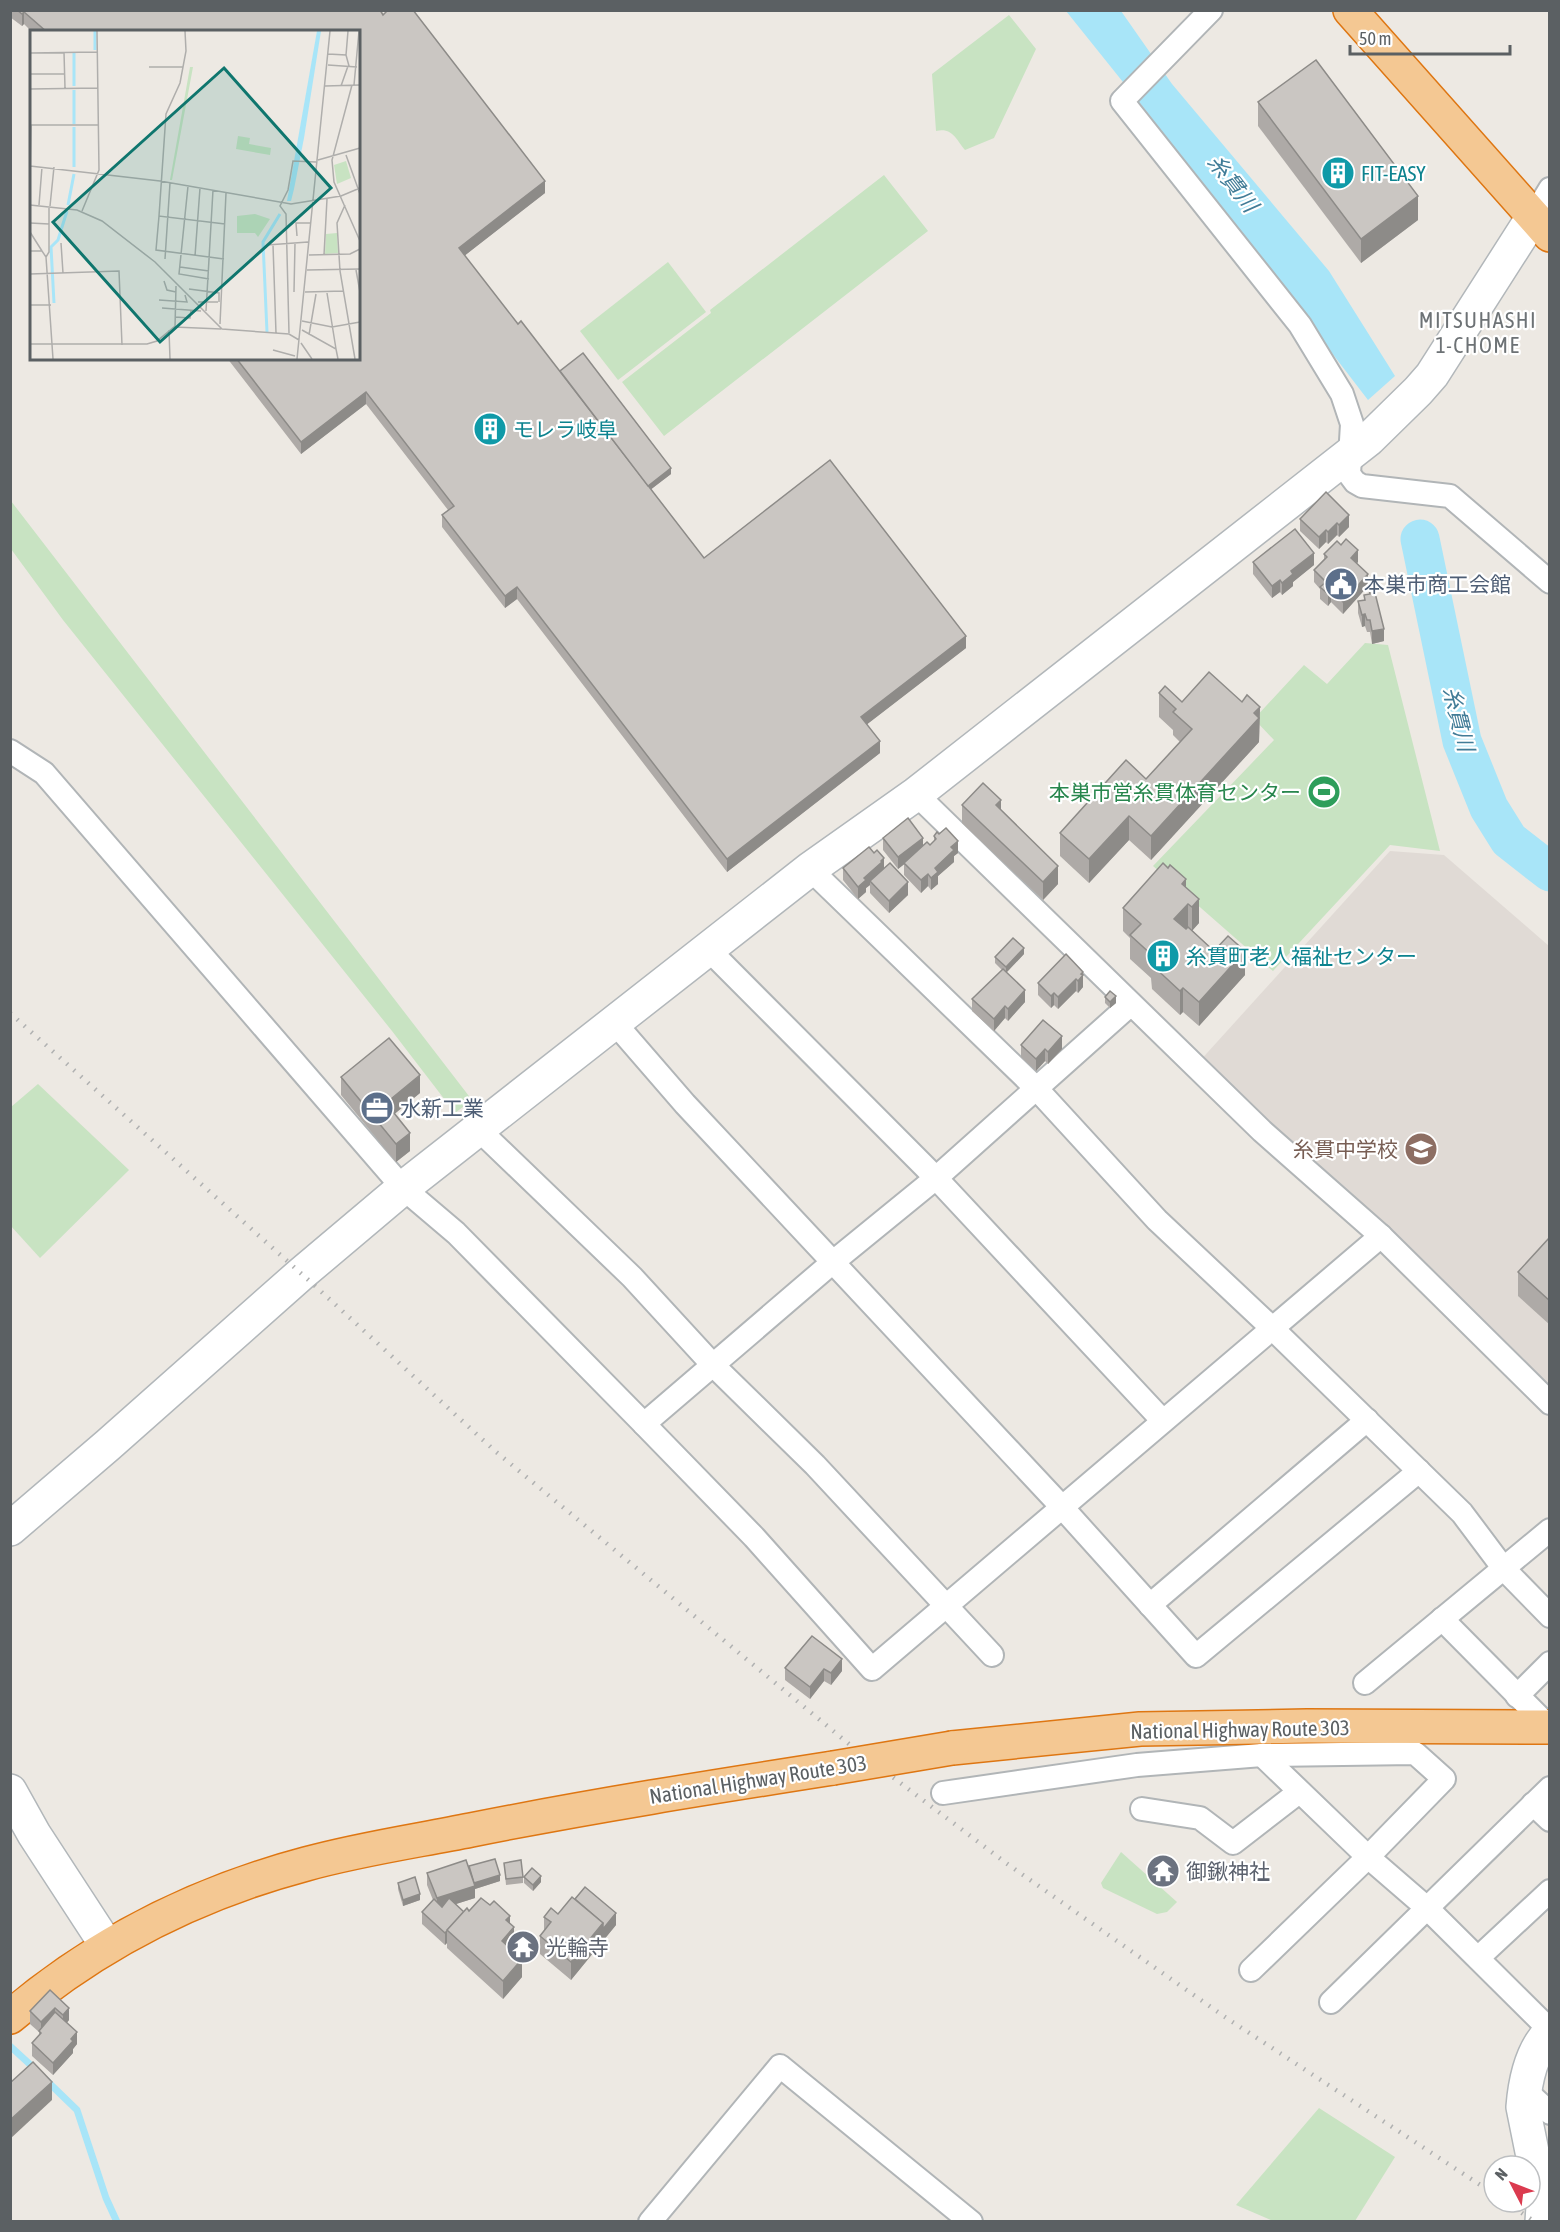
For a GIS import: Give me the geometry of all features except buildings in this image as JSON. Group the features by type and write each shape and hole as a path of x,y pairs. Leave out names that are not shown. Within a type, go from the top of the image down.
{"highway":[{"path":"1350,10 1541,226"},
{"name":"National Highway Route 303","path":"10,2017 107,1946 166,1915 245,1882 309,1863 582,1808 952,1748 1140,1729 1549,1726"}],"street":[{"path":"1211,10 1122,101 1300,325 1342,394 1352,424 1349,474 1355,482 1362,486 1450,496 1550,582"},
{"path":"10,1529 301,1274 403,1188 810,869 916,794 1369,439 1418,392 1432,375 1541,226 1550,189"},
{"path":"10,751 44,772 403,1188 456,1233 644,1424 754,1537 872,1669 1381,1236"},
{"path":"916,794 1262,1131 1381,1236 1550,1403"},
{"path":"810,869 1035,1087 1157,1220 1462,1512 1504,1569 1550,1616"},
{"path":"708,949 936,1178 1163,1421"},
{"path":"644,1424 833,1262 936,1178 1035,1087 1131,1004"},
{"path":"614,1022 685,1104 1061,1506 1196,1656 1419,1471"},
{"path":"478,1129 632,1277 712,1364 815,1466 948,1605 992,1655"},
{"path":"1150,1605 1367,1420"},
{"path":"1365,1683 1550,1530"},
{"path":"1443,1619 1549,1726"},
{"path":"1517,1696 1550,1663"},
{"path":"943,1793 1137,1765 1262,1755 1415,1754 1444,1779 1368,1857 1251,1970"},
{"path":"1262,1755 1368,1857 1427,1908 1550,2031 1533,2061 1525,2090 1524,2121 1543,2206 1542,2222"},
{"path":"1331,2002 1550,1788"},
{"path":"10,1791 34,1834 107,1946"},
{"path":"1143,1809 1200,1818 1233,1843 1299,1792"},
{"path":"1533,1804 1550,1820"},
{"path":"1478,1959 1550,1891"},
{"path":"650,2222 780,2066 971,2222"},
{"path":"1525,2090 1550,2113"}],"shaded area":[{"name":"糸貫中学校","path":"1390,851 1444,855 1549,946 1549,1397 1198,1063"}],"green space":[{"path":"1009,15 1036,49 994,138 965,150 950,132 936,131 932,74"},
{"path":"884,175 928,231 664,436 622,382 711,313 710,310"},
{"path":"668,262 706,312 618,380 580,331"},
{"path":"11,501 472,1100 455,1113 63,620 11,549"},
{"name":"本巣市営糸貫体育センター","path":"1365,643 1388,645 1440,851 1390,845 1273,971 1153,866 1274,740 1254,719 1304,665 1327,684"},
{"path":"38,1084 129,1170 40,1258 10,1225 11,1107"},
{"path":"1121,1852 1177,1902 1167,1912 1157,1914 1103,1888 1101,1883"},
{"path":"1319,2108 1395,2157 1355,2221 1273,2221 1236,2205"}],"water":[{"path":"1066,11 1121,11 1172,84 1329,271 1395,376 1368,400 1143,107"}],"waterway":[{"name":"糸貫川","path":"1420,539 1462,741 1489,808 1509,840 1550,872"},
{"path":"10,2046 35,2069"},
{"path":"47,2081 77,2110 106,2198 117,2222"}],"railway":[{"path":"10,1013 314,1285 495,1451 849,1744 1006,1863 1225,2017 1482,2186"},
{"path":"1523,2214 1535,2222"}],"place":[{"name":"FIT-EASY","path":"1338,173"},
{"name":"モレラ岐阜","path":"490,429"},
{"name":"本巣市商工会館","path":"1341,584"},
{"name":"本巣市営糸貫体育センター","path":"1324,792"},
{"name":"糸貫町老人福祉センター","path":"1163,956"},
{"name":"水新工業","path":"377,1108"},
{"name":"糸貫中学校","path":"1421,1149"},
{"name":"御鍬神社","path":"1163,1871"},
{"name":"光輪寺","path":"523,1947"}],"district":[{"name":"MITSUHASHI 1-CHOME","path":"1478,332"}]}
